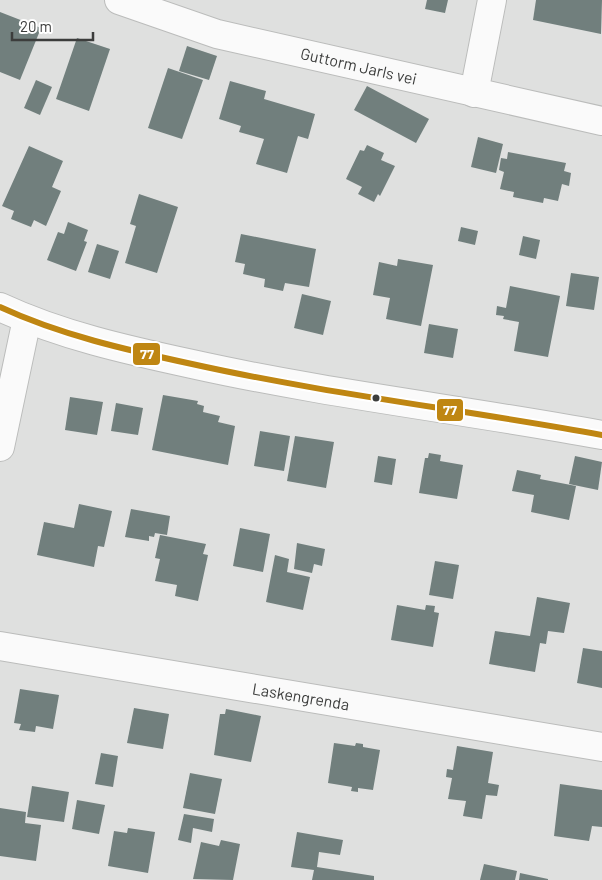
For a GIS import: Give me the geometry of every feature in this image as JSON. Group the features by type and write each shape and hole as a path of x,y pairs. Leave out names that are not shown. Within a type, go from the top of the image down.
{"street":[{"name":"Guttorm Jarls vei","path":"119,0 217,34 602,121"},
{"path":"474,93 492,0"},
{"path":"0,306 27,319 131,351 257,378 489,414 602,435"},
{"path":"0,447 27,319"},
{"name":"Laskengrenda","path":"0,646 602,747"}],"building":[{"path":"427,0 448,0 445,13 425,9"},
{"path":"536,0 602,0 601,34 533,20"},
{"path":"0,12 41,28 20,80 0,72"},
{"path":"77,38 110,49 89,111 56,99"},
{"path":"187,46 217,56 209,80 179,71"},
{"path":"168,68 203,80 182,139 148,128"},
{"path":"36,80 52,87 40,115 24,108"},
{"path":"230,81 266,91 264,99 315,114 308,139 298,136 287,173 256,164 264,139 239,132 241,126 219,119"},
{"path":"367,86 429,119 416,143 354,110"},
{"path":"478,137 503,144 496,173 471,167"},
{"path":"367,145 384,153 381,160 395,166 380,196 378,194 374,202 358,194 362,187 346,179 360,150 364,151"},
{"path":"29,146 63,161 52,187 61,191 46,226 34,220 31,227 11,219 14,211 2,206"},
{"path":"508,152 566,163 564,171 571,173 569,186 562,184 558,201 544,198 543,203 513,197 514,192 500,189 504,172 499,170 501,158 507,159"},
{"path":"139,194 178,207 157,273 125,263 136,226 130,224"},
{"path":"68,222 88,230 84,241 87,242 76,271 47,260 58,232 64,234"},
{"path":"461,227 478,231 475,245 458,241"},
{"path":"241,234 316,249 309,287 285,283 283,291 264,287 265,279 243,274 245,264 235,262"},
{"path":"523,236 540,240 536,259 519,255"},
{"path":"97,244 119,251 110,279 88,272"},
{"path":"398,259 433,265 421,326 386,319 390,298 373,295 379,262 397,266"},
{"path":"571,273 599,277 594,310 566,306"},
{"path":"510,286 560,296 548,357 514,351 519,322 503,319 504,316 496,315 497,306 506,308"},
{"path":"302,294 331,301 323,335 294,328"},
{"path":"429,324 458,329 453,358 424,353"},
{"path":"163,395 198,401 197,404 204,406 203,412 220,416 218,422 235,426 228,465 152,450"},
{"path":"70,397 103,402 97,435 65,430"},
{"path":"116,403 143,408 138,435 111,431"},
{"path":"260,431 290,436 284,471 254,466"},
{"path":"295,436 334,442 326,488 287,481"},
{"path":"429,453 441,455 440,461 463,465 457,499 419,493 425,458 428,458"},
{"path":"378,456 396,459 392,485 374,482"},
{"path":"575,456 602,462 598,490 569,484"},
{"path":"517,470 541,475 540,479 576,486 569,520 531,512 534,495 512,491"},
{"path":"79,504 112,511 104,547 98,546 94,567 37,555 44,522 74,528"},
{"path":"131,509 170,516 167,535 155,533 154,537 149,536 149,541 125,537"},
{"path":"240,528 270,534 263,572 233,566"},
{"path":"160,535 206,544 203,554 208,555 198,601 175,596 177,585 155,581 160,559 155,558"},
{"path":"297,543 325,549 322,566 314,564 312,573 294,569"},
{"path":"275,555 289,559 287,572 310,577 303,610 266,602"},
{"path":"435,561 459,565 453,599 429,595"},
{"path":"537,597 570,603 564,633 548,631 546,644 540,643 535,672 489,664 495,631 530,636"},
{"path":"397,605 425,610 426,605 435,606 434,612 439,613 433,647 391,640"},
{"path":"583,648 602,651 602,688 577,683"},
{"path":"20,689 59,695 53,729 36,726 35,732 19,730 21,724 14,723"},
{"path":"134,708 169,714 163,749 127,743"},
{"path":"226,709 261,716 251,762 214,755 220,714 225,714"},
{"path":"334,743 355,746 356,743 363,744 363,747 380,750 373,790 358,788 358,792 351,791 352,787 328,783"},
{"path":"457,746 493,752 488,783 499,785 497,796 486,795 482,819 463,816 466,801 448,799 452,778 446,777 447,769 453,770"},
{"path":"101,753 118,756 113,787 95,784"},
{"path":"190,773 222,779 215,814 183,808"},
{"path":"560,784 602,790 602,827 592,826 589,841 554,836"},
{"path":"32,786 69,792 64,822 27,817"},
{"path":"77,800 105,805 99,834 72,829"},
{"path":"0,808 26,812 25,823 41,825 36,861 0,856"},
{"path":"184,814 214,819 212,832 193,828 191,843 178,840"},
{"path":"128,828 155,832 148,873 108,866 114,831 127,833"},
{"path":"297,832 343,840 340,855 319,852 317,867 374,876 374,880 312,880 314,870 291,867"},
{"path":"221,840 240,844 233,880 193,879 201,842 219,846"},
{"path":"484,864 517,871 515,880 480,880"},
{"path":"520,873 548,879 548,880 519,880"}],"transit line":[{"name":"77","path":"0,307 70,334 243,375 602,435"}]}
